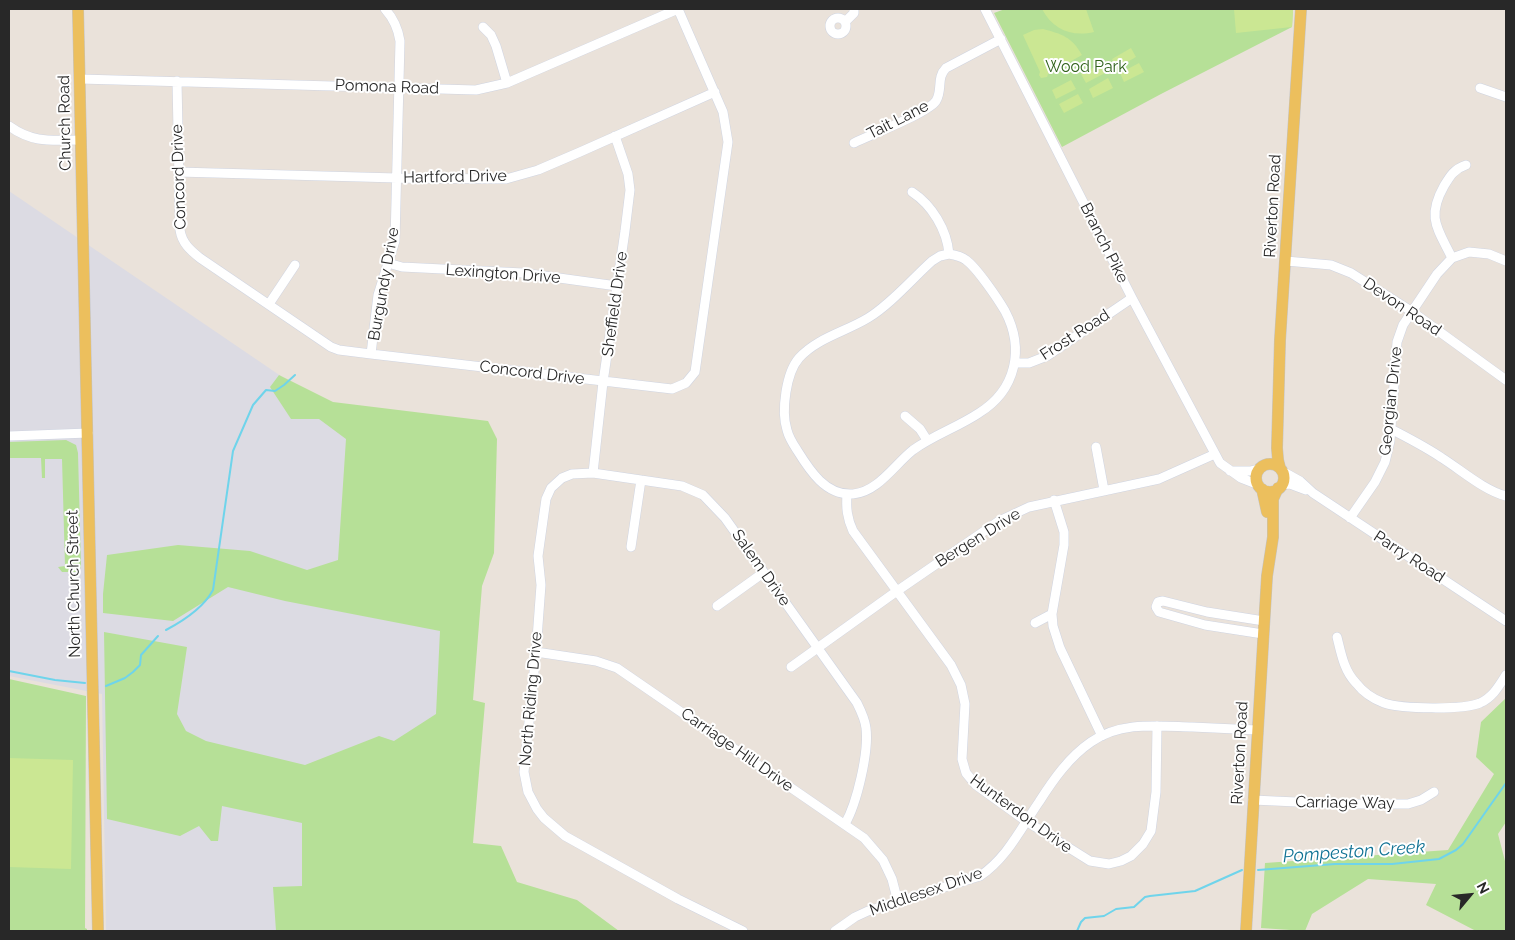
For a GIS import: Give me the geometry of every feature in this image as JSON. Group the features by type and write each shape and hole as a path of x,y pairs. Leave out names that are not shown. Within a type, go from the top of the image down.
{"main road":[{"name":"Church Road","path":"78,9 84,237"},
{"name":"Riverton Road","path":"1281,469 1278,460 1280,340 1301,9"},
{"name":"North Church Street","path":"84,237 98,931"},
{"name":"Riverton Road","path":"1262,467 1271,454 1278,405"},
{"path":"1272,464 1281,469 1284,480 1280,487 1270,491 1260,487 1256,476 1262,467 1272,464"},
{"name":"Riverton Road","path":"1246,931 1267,576 1267,506 1260,487"},
{"name":"Riverton Road","path":"1267,576 1273,537 1274,499 1280,487"}],"street":[{"name":"Burgundy Drive","path":"371,354 378,295 395,241 400,41 398,29 385,9"},
{"name":"Pomona Road","path":"80,79 476,90 507,84 678,9"},
{"name":"Concord Drive","path":"176,81 180,230 182,240 200,258 331,347 339,350 371,354 672,389 686,383 695,372 728,142 723,112 678,9"},
{"path":"845,22 854,13 854,9"},
{"name":"Branch Pike","path":"985,9 1132,298 1220,463 1240,478 1260,487"},
{"path":"483,27 496,46 507,84"},
{"name":"Tait Lane","path":"854,143 933,104 939,96 940,75 946,68 1001,39"},
{"path":"1480,88 1506,97"},
{"name":"Hartford Drive","path":"178,172 506,179 538,170 714,92"},
{"path":"9,126 28,138 82,140"},
{"name":"Sheffield Drive","path":"593,473 603,382 626,230 630,190 628,174 615,136"},
{"path":"1466,165 1458,168 1452,174 1438,197 1434,208 1434,215 1439,231 1452,258 1469,252 1489,254 1506,261"},
{"path":"912,192 922,198 936,218 948,245 949,254"},
{"path":"949,254 958,256 970,263 1000,304 1012,328 1016,355 1007,383 993,403 910,452 869,489 856,494 835,492 822,483 806,464 786,429 784,414 785,398 792,371 799,359 810,348 868,318 932,261 949,254"},
{"name":"Georgian Drive","path":"1350,518 1375,482 1385,462 1390,441 1397,342 1402,325 1437,274 1452,258"},
{"name":"Devon Road","path":"1286,261 1331,265 1351,273 1412,311 1506,380"},
{"name":"Lexington Drive","path":"388,263 402,267 523,273 617,286"},
{"path":"269,304 295,266"},
{"name":"Frost Road","path":"1015,363 1029,363 1046,356 1132,298"},
{"path":"904,416 920,429 928,440"},
{"path":"1391,430 1441,457 1488,488 1506,496"},
{"path":"9,436 88,434"},
{"path":"1096,447 1104,490"},
{"name":"Bergen Drive","path":"791,667 999,521 1029,506 1159,479 1215,454"},
{"path":"1230,471 1251,471 1262,467"},
{"name":"Parry Road","path":"1281,469 1350,518 1506,620"},
{"name":"Salem Drive","path":"543,525 546,499 551,488 556,482 572,474 593,473 682,486 703,495 725,518 857,703 863,716 866,729 866,748 857,797 845,824"},
{"path":"631,547 641,480"},
{"name":"Parry Road","path":"1280,487 1292,485 1313,493"},
{"name":"Hunterdon Drive","path":"846,494 846,509 849,522 951,666 961,685 965,704 962,759 966,773 976,785 1026,821 1090,861 1109,864 1121,861 1131,856 1144,844 1152,826 1156,792 1157,726"},
{"path":"1054,500 1064,532 1064,545 1052,614 1053,626 1060,648 1102,736"},
{"name":"North Riding Drive","path":"543,525 538,556 541,585 536,652 524,772 528,792 537,809 564,836 678,899 743,931"},
{"path":"717,606 763,573"},
{"path":"1264,621 1207,612 1163,601 1158,602 1156,607 1159,612 1205,625 1264,634"},
{"path":"1035,623 1052,614"},
{"path":"1337,637 1344,665 1354,682 1368,695 1393,705 1457,708 1473,705 1480,703 1493,694 1506,675"},
{"name":"Carriage Hill Drive","path":"536,652 596,660 618,668 845,824 864,838 883,860 892,878 898,902"},
{"name":"Middlesex Drive","path":"835,931 855,917 868,911 980,876 1002,858 1046,790 1066,765 1093,740 1128,727 1157,726 1257,730"},
{"name":"Carriage Way","path":"1253,800 1340,804 1408,804 1421,800 1434,792"}],"shaded area":[{"path":"9,191 485,515 464,804 494,931 106,931 102,694 9,676"}],"green space":[{"name":"Wood Park","path":"1005,9 1293,9 1292,27 1062,147 994,13"},
{"path":"1042,9 1086,9 1094,32 1078,33 1057,27"},
{"path":"1234,9 1293,9 1292,27 1236,33"},
{"path":"1043,29 1066,37 1082,55 1048,74 1047,77 1041,78 1023,35 1034,30"},
{"path":"1131,48 1136,57 1117,68 1112,59"},
{"path":"1139,63 1144,72 1124,82 1120,73"},
{"path":"1101,64 1105,73 1086,83 1081,74"},
{"path":"1108,78 1113,88 1093,98 1089,89"},
{"path":"1071,80 1076,89 1056,99 1052,90"},
{"path":"1078,94 1083,103 1064,113 1059,104"},
{"path":"279,375 333,402 488,421 497,439 494,553 482,586 473,700 485,703 473,843 501,846 517,882 577,900 619,931 276,931 273,887 302,886 302,823 222,806 218,841 211,841 199,826 180,836 107,819 104,632 187,647 177,714 186,731 206,741 305,765 379,736 394,741 436,714 440,631 285,601 228,587 173,621 103,613 107,555 178,545 250,551 307,570 338,560 346,439 319,419 291,419 270,387"},
{"path":"66,440 76,445 78,453 81,566 76,572 62,572 58,567 65,566 62,459 45,459 45,478 42,478 41,458 9,458 9,442"},
{"path":"9,679 86,696 85,928 87,931 9,931"},
{"path":"1506,698 1506,822 1498,834 1505,861 1506,931 1476,931 1426,905 1436,884 1368,879 1312,914 1305,931 1261,928 1265,863 1448,850 1494,774 1476,757 1481,722"},
{"path":"9,758 73,760 71,869 9,867"}],"waterway":[{"path":"166,630 192,613 213,590 233,451 253,405 266,390 275,391 295,375"},
{"path":"106,686 125,678 133,672 140,665 141,655 158,636"},
{"path":"9,671 55,680 85,683"},
{"name":"Pompeston Creek","path":"1258,870 1335,864 1392,864 1439,859 1463,844 1506,783"},
{"name":"Pompeston Creek","path":"1077,931 1085,918 1104,916 1116,909 1134,907 1145,897 1195,891 1242,870"}]}
